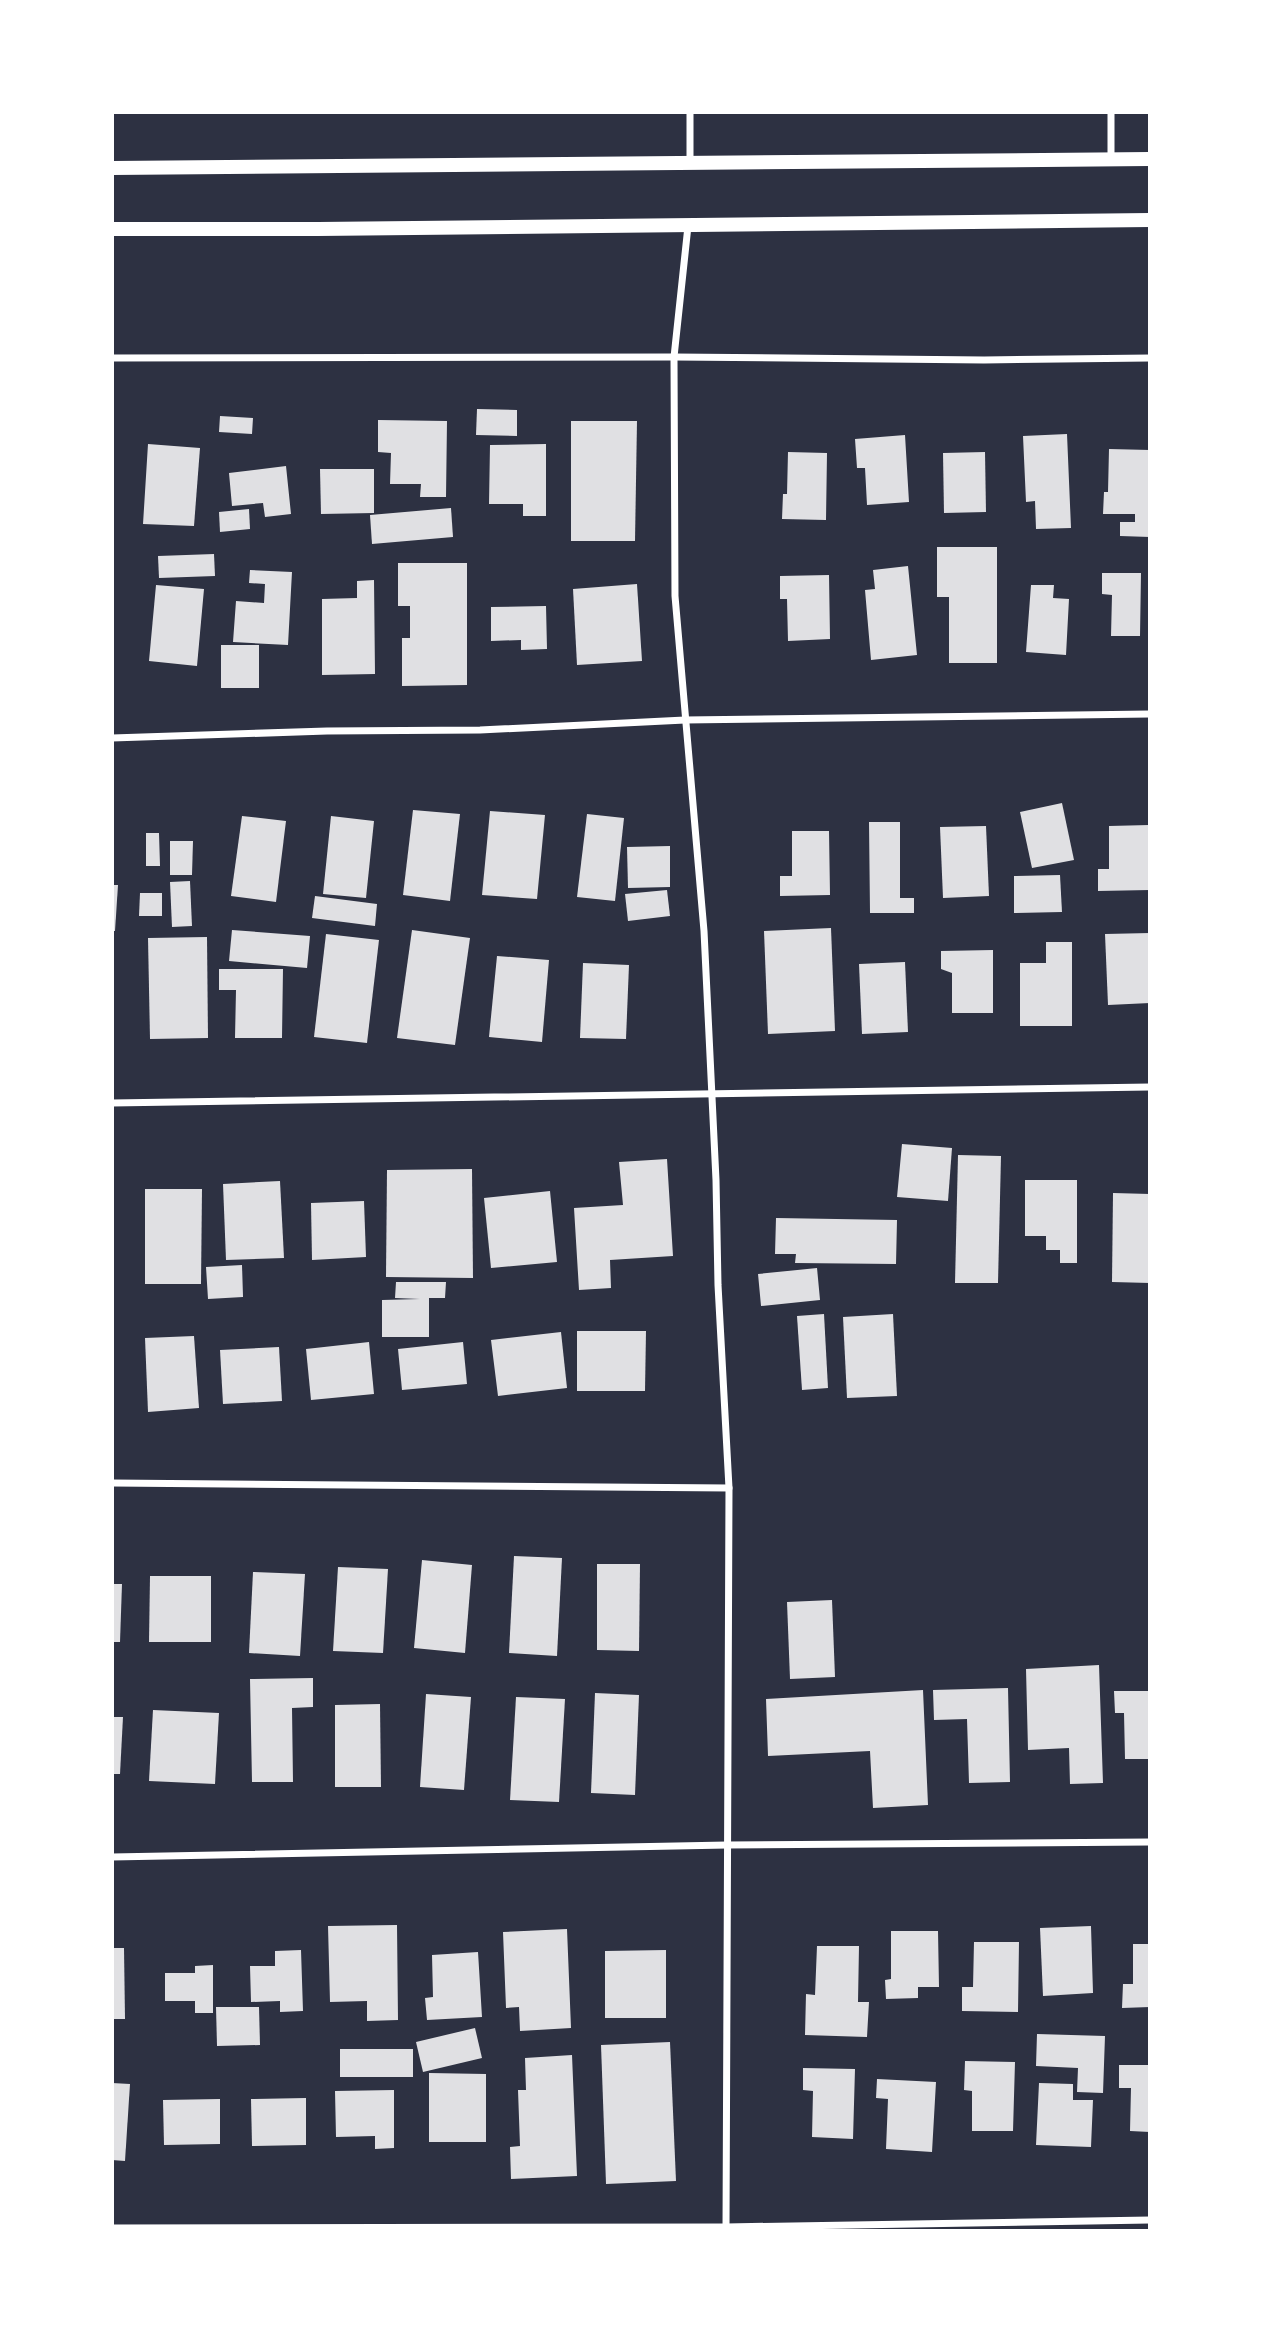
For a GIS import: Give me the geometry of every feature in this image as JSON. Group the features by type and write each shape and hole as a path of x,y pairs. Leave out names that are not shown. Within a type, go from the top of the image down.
{"main road":[{"path":"112,169 1150,159"},
{"path":"112,229 1150,220"}],"street":[{"path":"690,112 690,163"},
{"path":"1111,112 1111,159"},
{"path":"688,225 674,357 675,596 704,931 729,1488 726,2229"},
{"path":"112,358 1150,358"},
{"path":"112,738 327,730 480,730 685,720 1150,714"},
{"path":"112,1103 1150,1087"},
{"path":"112,1483 729,1488"},
{"path":"112,1857 727,1845 1150,1842"},
{"path":"112,2228 726,2229 1150,2220"}],"building":[{"path":"477,409 517,410 517,436 476,435"},
{"path":"220,416 253,418 252,434 219,432"},
{"path":"378,420 447,421 446,497 420,497 421,484 390,484 391,453 378,452"},
{"path":"571,421 637,421 635,541 571,541"},
{"path":"1067,434 1071,528 1036,529 1035,501 1026,502 1023,436"},
{"path":"905,435 909,502 867,505 865,468 857,468 855,439"},
{"path":"148,444 200,448 194,526 143,524"},
{"path":"546,444 546,516 523,516 523,504 489,504 490,445"},
{"path":"1109,449 1150,450 1150,537 1120,536 1120,522 1135,522 1135,514 1103,514 1104,492 1108,492"},
{"path":"788,452 827,453 826,520 782,519 783,494 787,494"},
{"path":"985,452 986,512 944,513 943,453"},
{"path":"286,466 291,514 265,517 263,503 232,506 229,473"},
{"path":"320,469 374,469 374,513 321,514"},
{"path":"451,508 453,537 372,544 370,515"},
{"path":"249,509 250,529 220,532 219,512"},
{"path":"937,547 997,547 997,663 949,663 949,597 937,597"},
{"path":"214,554 215,576 159,578 158,556"},
{"path":"398,563 467,563 467,685 402,686 402,638 410,638 410,606 398,606"},
{"path":"908,566 917,655 871,660 865,590 875,589 873,570"},
{"path":"250,570 292,572 288,645 233,642 236,601 264,603 265,584 249,583"},
{"path":"1102,573 1141,573 1140,636 1111,636 1112,595 1102,594"},
{"path":"829,575 830,639 788,641 787,599 780,599 780,576"},
{"path":"374,580 375,674 322,675 322,599 357,598 357,581"},
{"path":"637,584 642,661 577,665 573,589"},
{"path":"156,585 204,589 197,666 149,661"},
{"path":"1031,585 1054,585 1053,598 1069,599 1066,655 1026,652"},
{"path":"546,606 547,649 521,650 521,640 491,641 491,607"},
{"path":"221,645 259,645 259,688 221,688"},
{"path":"1062,803 1074,860 1032,868 1020,812"},
{"path":"413,810 460,814 450,901 403,895"},
{"path":"490,811 545,815 537,899 482,895"},
{"path":"587,814 624,818 615,901 577,897"},
{"path":"242,816 286,821 276,902 231,896"},
{"path":"331,816 374,821 366,898 323,894"},
{"path":"869,822 900,822 900,898 914,898 914,913 870,913"},
{"path":"1149,825 1150,890 1098,891 1098,869 1109,869 1109,826"},
{"path":"986,826 989,896 943,898 940,827"},
{"path":"792,831 829,831 830,895 780,896 780,876 792,876"},
{"path":"146,833 159,833 160,866 146,866"},
{"path":"170,841 193,841 192,875 170,875"},
{"path":"670,846 670,887 628,888 627,847"},
{"path":"1060,875 1062,912 1014,913 1014,876"},
{"path":"190,881 192,926 172,927 170,882"},
{"path":"112,885 118,885 115,931 112,931"},
{"path":"667,890 670,916 628,921 625,894"},
{"path":"140,893 162,893 162,916 139,916"},
{"path":"315,896 377,904 375,926 312,918"},
{"path":"831,928 835,1031 768,1034 764,931"},
{"path":"232,930 310,936 307,968 229,961"},
{"path":"412,930 470,938 455,1045 397,1038"},
{"path":"1150,933 1150,1003 1108,1005 1105,934"},
{"path":"326,934 379,940 367,1043 314,1037"},
{"path":"207,937 208,1038 150,1039 148,938"},
{"path":"1046,942 1072,942 1072,1026 1020,1026 1020,963 1046,963"},
{"path":"993,950 993,1013 952,1013 952,973 941,969 941,951"},
{"path":"497,956 549,960 542,1042 489,1037"},
{"path":"905,962 908,1032 862,1034 859,964"},
{"path":"583,963 629,965 626,1039 580,1038"},
{"path":"219,969 283,969 282,1038 235,1038 236,990 219,990"},
{"path":"902,1144 952,1148 948,1201 897,1197"},
{"path":"958,1155 1001,1156 998,1283 955,1283"},
{"path":"667,1159 673,1256 610,1260 611,1288 579,1290 574,1208 623,1205 619,1162"},
{"path":"472,1169 473,1278 386,1277 387,1170"},
{"path":"1025,1180 1077,1180 1077,1263 1060,1263 1060,1250 1046,1250 1046,1236 1025,1236"},
{"path":"280,1181 284,1258 226,1260 223,1184"},
{"path":"145,1189 202,1189 201,1284 145,1284"},
{"path":"550,1191 557,1262 491,1268 484,1198"},
{"path":"1113,1193 1150,1194 1150,1283 1112,1282"},
{"path":"364,1201 366,1257 312,1260 311,1203"},
{"path":"776,1218 897,1220 896,1264 795,1263 796,1254 775,1254"},
{"path":"242,1265 243,1297 208,1299 206,1267"},
{"path":"817,1268 820,1300 761,1306 758,1274"},
{"path":"396,1282 446,1282 445,1298 429,1298 429,1337 382,1337 382,1300 420,1299 395,1298"},
{"path":"824,1314 828,1388 802,1390 797,1316"},
{"path":"893,1314 897,1396 847,1398 843,1317"},
{"path":"577,1331 646,1331 645,1391 577,1391"},
{"path":"561,1332 567,1388 498,1396 491,1340"},
{"path":"194,1336 199,1408 148,1412 145,1338"},
{"path":"369,1342 374,1394 311,1400 306,1349"},
{"path":"463,1342 467,1384 402,1390 398,1349"},
{"path":"279,1347 282,1401 223,1404 220,1350"},
{"path":"514,1556 562,1558 557,1656 509,1653"},
{"path":"422,1560 472,1565 465,1653 414,1648"},
{"path":"597,1564 640,1564 639,1651 597,1650"},
{"path":"338,1567 388,1569 383,1653 333,1651"},
{"path":"253,1572 305,1574 300,1656 249,1653"},
{"path":"150,1576 211,1576 211,1642 149,1642"},
{"path":"112,1584 122,1584 120,1642 112,1642"},
{"path":"832,1600 835,1677 790,1679 787,1602"},
{"path":"1099,1665 1103,1783 1070,1784 1069,1748 1028,1750 1026,1669"},
{"path":"313,1678 313,1707 292,1708 293,1782 252,1782 250,1679"},
{"path":"1008,1688 1010,1782 969,1783 967,1719 934,1720 933,1690"},
{"path":"923,1690 928,1805 873,1808 870,1751 768,1756 766,1699"},
{"path":"1114,1691 1150,1691 1150,1759 1125,1759 1124,1713 1115,1713"},
{"path":"595,1693 639,1695 635,1795 591,1793"},
{"path":"426,1694 471,1697 464,1790 420,1787"},
{"path":"516,1697 565,1699 559,1802 510,1800"},
{"path":"380,1704 381,1787 335,1787 335,1705"},
{"path":"153,1710 219,1713 215,1784 149,1781"},
{"path":"112,1717 123,1717 120,1774 112,1774"},
{"path":"397,1925 398,2020 367,2021 367,2001 330,2002 328,1926"},
{"path":"1091,1926 1093,1993 1043,1996 1040,1928"},
{"path":"567,1929 571,2028 520,2031 519,2007 506,2008 503,1932"},
{"path":"891,1931 938,1931 939,1987 918,1987 918,1998 886,1999 885,1980 891,1979"},
{"path":"974,1942 1019,1942 1018,2012 962,2011 962,1987 973,1987"},
{"path":"1133,1944 1150,1944 1150,2007 1122,2008 1123,1984 1133,1984"},
{"path":"817,1946 859,1946 858,2002 869,2002 867,2037 805,2035 806,1994 815,1995"},
{"path":"112,1948 124,1948 125,2019 112,2019"},
{"path":"301,1950 303,2011 280,2012 280,2001 251,2002 250,1966 275,1966 275,1951"},
{"path":"666,1950 666,2018 605,2018 605,1951"},
{"path":"478,1952 482,2017 427,2020 425,1998 433,1997 432,1955"},
{"path":"213,1965 213,2013 195,2013 195,2001 165,2001 165,1973 195,1973 195,1966"},
{"path":"216,2007 259,2007 260,2045 217,2046"},
{"path":"475,2028 482,2058 423,2072 416,2042"},
{"path":"1037,2034 1105,2036 1103,2093 1077,2092 1078,2068 1036,2066"},
{"path":"670,2042 676,2181 606,2184 601,2045"},
{"path":"340,2049 413,2049 413,2077 340,2077"},
{"path":"572,2055 577,2176 511,2179 510,2147 520,2146 518,2090 526,2090 525,2058"},
{"path":"965,2061 1015,2062 1013,2131 972,2131 972,2091 964,2090"},
{"path":"1119,2065 1150,2065 1150,2132 1130,2131 1131,2088 1119,2088"},
{"path":"803,2068 855,2069 853,2139 812,2137 813,2091 803,2090"},
{"path":"429,2073 486,2074 486,2142 429,2142"},
{"path":"877,2079 936,2082 932,2152 886,2149 888,2099 876,2098"},
{"path":"112,2083 130,2084 125,2161 112,2160"},
{"path":"1039,2083 1073,2084 1073,2100 1093,2100 1091,2147 1036,2145"},
{"path":"394,2090 394,2148 375,2149 375,2136 336,2137 335,2091"},
{"path":"306,2098 306,2145 252,2146 251,2099"},
{"path":"220,2099 220,2144 164,2145 163,2100"}]}
